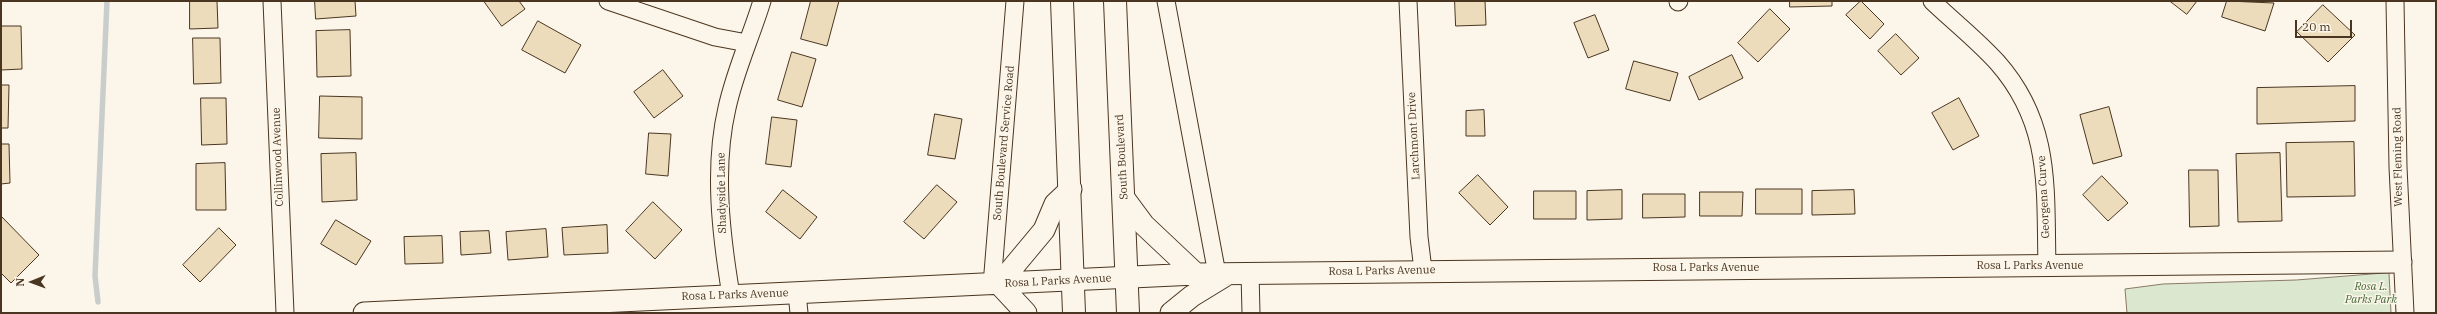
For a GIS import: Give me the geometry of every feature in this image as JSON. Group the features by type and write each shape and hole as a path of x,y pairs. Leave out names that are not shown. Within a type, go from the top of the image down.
{"highway":[{"path":"1062,1 1074,313"},
{"name":"South Boulevard","path":"1115,1 1128,313"}],"street":[{"name":"Collinwood Avenue","path":"272,1 285,313"},
{"path":"608,1 714,36 747,43"},
{"name":"Shadyside Lane","path":"731,295 725,257 720,183 721,150 726,109 762,1"},
{"name":"South Boulevard Service Road","path":"996,285 1015,1"},
{"path":"1166,1 1223,274 1171,313"},
{"name":"Larchmont Drive","path":"1408,1 1419,237 1423,270"},
{"name":"Georgena Curve","path":"1932,1 1996,61 2016,86 2038,131 2044,170 2047,266"},
{"name":"West Fleming Road","path":"2395,1 2401,262 2405,313"},
{"path":"1026,313 996,285 1044,230 1055,204 1070,189"},
{"path":"1124,198 1144,225 1196,274"},
{"name":"Rosa L Parks Avenue","path":"364,313 534,309 731,295 996,285 1196,274 1423,270 2401,262"},
{"path":"1250,273 1251,313"},
{"path":"798,292 799,313"}],"green space":[{"name":"Rosa L. Parks Park","path":"2389,273 2391,313 2127,313 2125,289 2163,284 2296,280"}],"building":[{"path":"190,1 217,1 218,28 190,29"},
{"path":"315,1 355,1 356,16 316,19"},
{"path":"484,1 519,1 525,9 502,26"},
{"path":"811,1 839,1 827,46 801,39"},
{"path":"1455,1 1485,1 1486,25 1456,26"},
{"path":"1790,1 1832,1 1832,6 1790,7"},
{"path":"1861,1 1884,24 1870,39 1846,15"},
{"path":"2170,1 2197,1 2187,14"},
{"path":"2227,1 2274,3 2265,31 2222,17"},
{"path":"2323,5 2355,35 2328,62 2297,32"},
{"path":"1770,9 1790,29 1758,62 1738,43"},
{"path":"1595,15 1609,50 1588,58 1574,23"},
{"path":"538,21 581,45 565,73 522,50"},
{"path":"1,26 21,26 22,69 1,70"},
{"path":"350,30 351,76 317,77 316,31"},
{"path":"1896,34 1919,58 1901,75 1878,51"},
{"path":"193,38 220,38 221,83 194,84"},
{"path":"792,52 816,59 802,107 778,100"},
{"path":"1732,55 1743,78 1699,100 1689,77"},
{"path":"1634,61 1678,73 1670,101 1626,89"},
{"path":"663,70 683,96 654,118 634,92"},
{"path":"1,85 9,85 8,128 1,128"},
{"path":"2355,86 2355,121 2257,124 2257,88"},
{"path":"320,96 362,97 362,139 319,138"},
{"path":"201,98 226,98 227,144 202,145"},
{"path":"1959,98 1979,136 1953,150 1932,113"},
{"path":"2109,107 2122,156 2093,164 2080,115"},
{"path":"1484,110 1485,136 1466,136 1466,111"},
{"path":"935,114 962,119 955,159 928,155"},
{"path":"772,117 797,120 791,167 766,164"},
{"path":"649,133 671,134 668,176 646,174"},
{"path":"2354,142 2355,196 2287,197 2286,143"},
{"path":"1,144 9,144 10,183 1,184"},
{"path":"356,153 357,200 322,202 321,154"},
{"path":"2280,153 2282,221 2238,222 2236,154"},
{"path":"225,163 226,210 196,210 196,164"},
{"path":"2189,170 2218,170 2219,226 2190,227"},
{"path":"1478,175 1508,207 1490,225 1459,193"},
{"path":"2102,176 2128,203 2108,221 2083,195"},
{"path":"937,185 957,202 924,239 904,222"},
{"path":"1756,189 1802,189 1802,214 1756,214"},
{"path":"783,190 817,217 800,239 766,212"},
{"path":"1622,190 1622,219 1587,220 1587,191"},
{"path":"1854,190 1855,214 1812,215 1812,191"},
{"path":"1534,191 1576,191 1576,219 1534,219"},
{"path":"1700,192 1743,192 1742,216 1700,216"},
{"path":"1643,194 1685,194 1685,217 1643,218"},
{"path":"653,202 682,230 655,259 626,231"},
{"path":"1,216 39,255 11,283 1,273"},
{"path":"336,220 371,241 356,265 321,244"},
{"path":"607,225 608,253 564,255 562,228"},
{"path":"219,228 236,245 200,282 183,265"},
{"path":"546,229 548,257 508,260 506,232"},
{"path":"489,231 491,253 461,255 460,232"},
{"path":"442,236 443,263 405,264 404,237"}],"waterway":[{"path":"98,302 95,276 107,1"}]}
